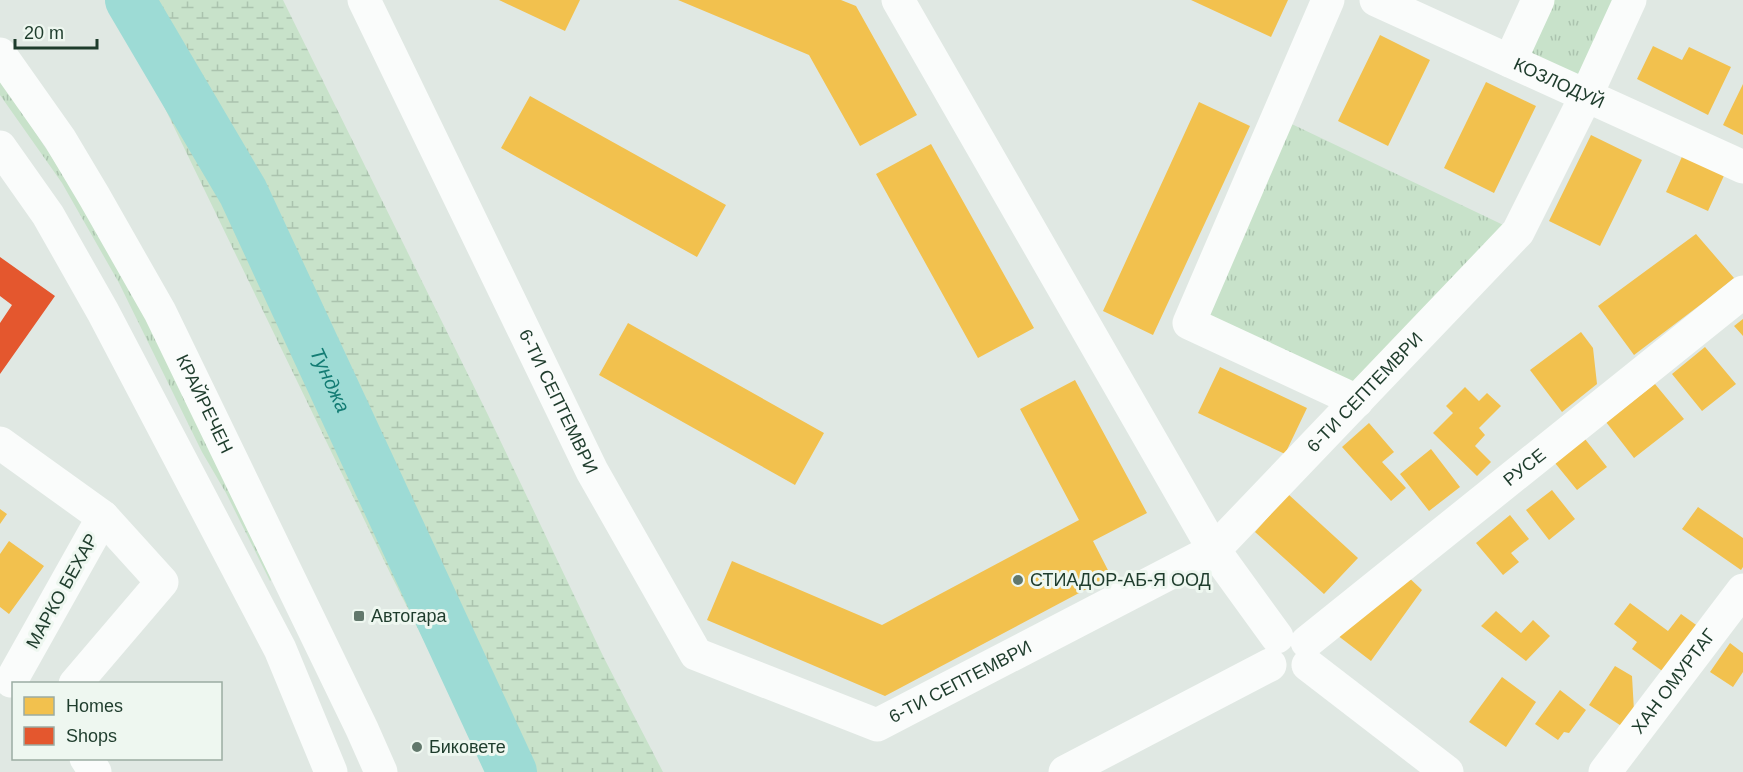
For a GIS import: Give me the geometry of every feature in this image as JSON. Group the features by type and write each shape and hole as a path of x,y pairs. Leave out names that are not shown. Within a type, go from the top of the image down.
{"street":[{"name":"6-ТИ СЕПТЕМВРИ","path":"364,0 592,471 696,654 877,725 1214,550 1518,232 1586,96 1630,0"},
{"path":"898,0 1214,550 1291,652 1447,772"},
{"path":"1328,0 1189,323 1357,401"},
{"name":"КОЗЛОДУЙ","path":"1376,0 1743,167"},
{"path":"1510,61 1538,0"},
{"name":"КРАЙРЕЧЕН","path":"0,54 60,139 160,312 381,772"},
{"path":"0,147 48,215 103,312 280,650 331,772"},
{"name":"РУСЕ","path":"1065,772 1098,765 1291,652 1743,292"},
{"name":"МАРКО БЕХАР","path":"0,443 103,517 9,680"},
{"path":"77,682 162,582 103,517"},
{"name":"ХАН ОМУРТАГ","path":"1605,772 1743,590"}],"green space":[{"path":"109,0 283,0 488,415 604,658 663,772 490,772 391,575 127,30"},
{"path":"1538,0 1630,0 1586,96 1510,61"},
{"path":"0,79 129,274 274,578 270,581 226,493 202,452 119,283 62,183 0,95"},
{"path":"1277,117 1518,232 1357,401 1189,323"}],"building: Homes":[{"path":"499,0 580,0 565,31"},
{"path":"678,0 841,0 856,6 917,115 860,146 809,55"},
{"path":"1191,0 1288,0 1271,37"},
{"path":"1380,35 1430,60 1388,146 1338,121"},
{"path":"1653,46 1682,60 1689,47 1731,67 1708,115 1637,79"},
{"path":"1486,82 1536,106 1494,193 1444,168"},
{"path":"1743,84 1743,135 1723,125"},
{"path":"530,96 726,205 697,257 501,148"},
{"path":"1199,102 1250,126 1153,335 1103,311"},
{"path":"1591,135 1642,160 1600,246 1549,221"},
{"path":"931,144 1034,328 978,358 876,174"},
{"path":"1685,150 1727,169 1708,211 1666,192"},
{"path":"1696,234 1734,278 1634,355 1598,306"},
{"path":"1743,319 1743,336 1734,326"},
{"path":"628,323 824,433 795,485 599,375"},
{"path":"1581,332 1593,348 1597,384 1562,412 1530,370"},
{"path":"1705,347 1736,384 1702,411 1672,374"},
{"path":"1220,367 1307,408 1285,454 1198,413"},
{"path":"1075,380 1147,513 1093,541 1111,576 885,696 707,620 732,561 882,625 1079,520 1020,409"},
{"path":"1655,384 1684,419 1634,458 1606,422"},
{"path":"1465,387 1479,401 1487,393 1501,406 1479,428 1485,435 1475,446 1491,462 1477,476 1433,433 1453,413 1446,406"},
{"path":"1369,423 1394,452 1382,462 1406,488 1391,501 1342,447"},
{"path":"1585,439 1607,467 1577,490 1555,463"},
{"path":"1431,449 1460,487 1429,511 1400,474"},
{"path":"1552,490 1575,519 1549,540 1526,510"},
{"path":"1288,494 1358,558 1324,594 1255,532"},
{"path":"1698,507 1743,538 1743,567 1741,570 1682,529"},
{"path":"0,509 7,514 0,524"},
{"path":"1510,515 1529,539 1511,553 1519,562 1503,575 1476,543"},
{"path":"9,541 44,566 9,614 0,607 0,554"},
{"path":"1404,573 1422,590 1371,661 1337,635"},
{"path":"1630,603 1668,631 1681,614 1699,627 1665,673 1632,649 1637,642 1614,624"},
{"path":"1496,611 1521,633 1533,620 1550,636 1526,661 1481,626"},
{"path":"1730,643 1743,653 1743,672 1733,687 1710,672"},
{"path":"1615,666 1632,676 1634,711 1623,727 1589,705"},
{"path":"1502,677 1536,702 1506,747 1469,722"},
{"path":"1560,690 1586,710 1569,733 1564,732 1558,740 1535,724"}],"building: Shops":[{"path":"0,257 55,296 0,374 0,323 12,305 0,296"}],"waterway":[{"name":"Тунджа","path":"130,0 243,192 512,772"}],"place":[{"name":"СТИАДОР-АБ-Я ООД","path":"1018,580"},
{"name":"Автогара","path":"359,616"},
{"name":"Биковете","path":"417,747"}]}
